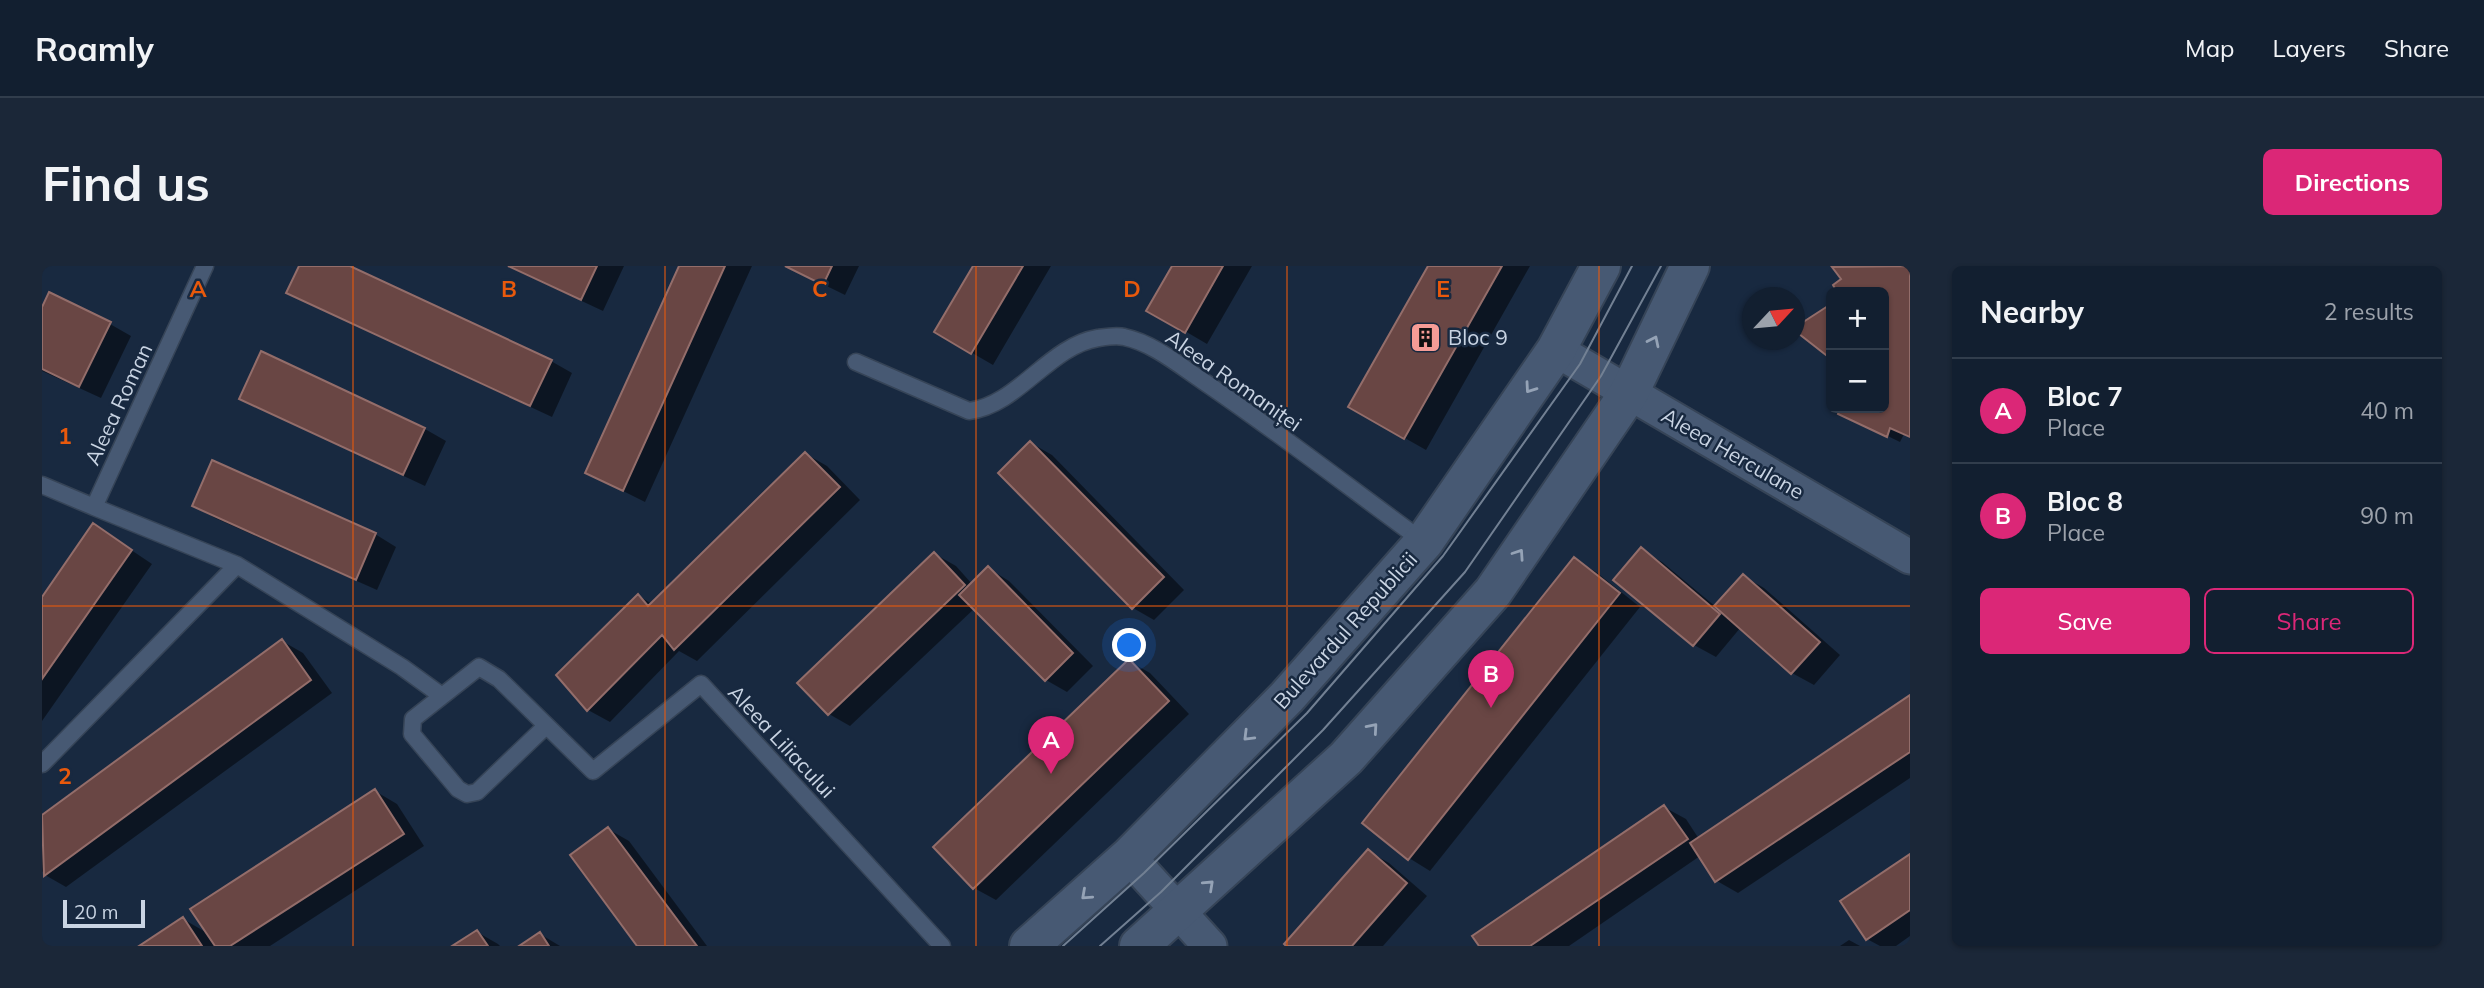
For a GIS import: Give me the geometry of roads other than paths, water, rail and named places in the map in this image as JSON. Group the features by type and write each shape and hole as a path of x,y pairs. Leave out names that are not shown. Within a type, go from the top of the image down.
{"main road":[{"name":"Bulevardul Republicii","path":"1029,946 1129,857 1287,697 1424,542 1556,350 1601,266"},
{"path":"1139,946 1346,758 1493,593 1629,393 1690,266"}],"street":[{"name":"Aleea Herculane","path":"1556,350 1910,557"},
{"path":"1129,857 1210,946"}],"lane":[{"name":"Aleea Roman","path":"94,507 205,266"},
{"name":"Aleea Romaniței","path":"856,362 969,411 983,409 997,402 1075,346 1095,338 1123,336 1154,348 1226,397 1424,542"},
{"path":"42,485 237,565 402,667 442,696"},
{"path":"42,764 237,565"},
{"name":"Aleea Liliacului","path":"546,726 477,792 467,794 458,789 412,734 413,719 479,667 499,679 593,771 701,684 942,946"}],"tram line":[{"path":"1063,946 1144,873 1307,713 1443,556 1580,364 1632,266"},
{"path":"1100,946 1161,892 1323,730 1465,572 1601,376 1661,266"}],"place":[{"name":"Bloc 9","path":"1425,337"},
{"name":"Bloc 8","path":"1491,708"},
{"name":"Bloc 7","path":"1051,774"}]}
